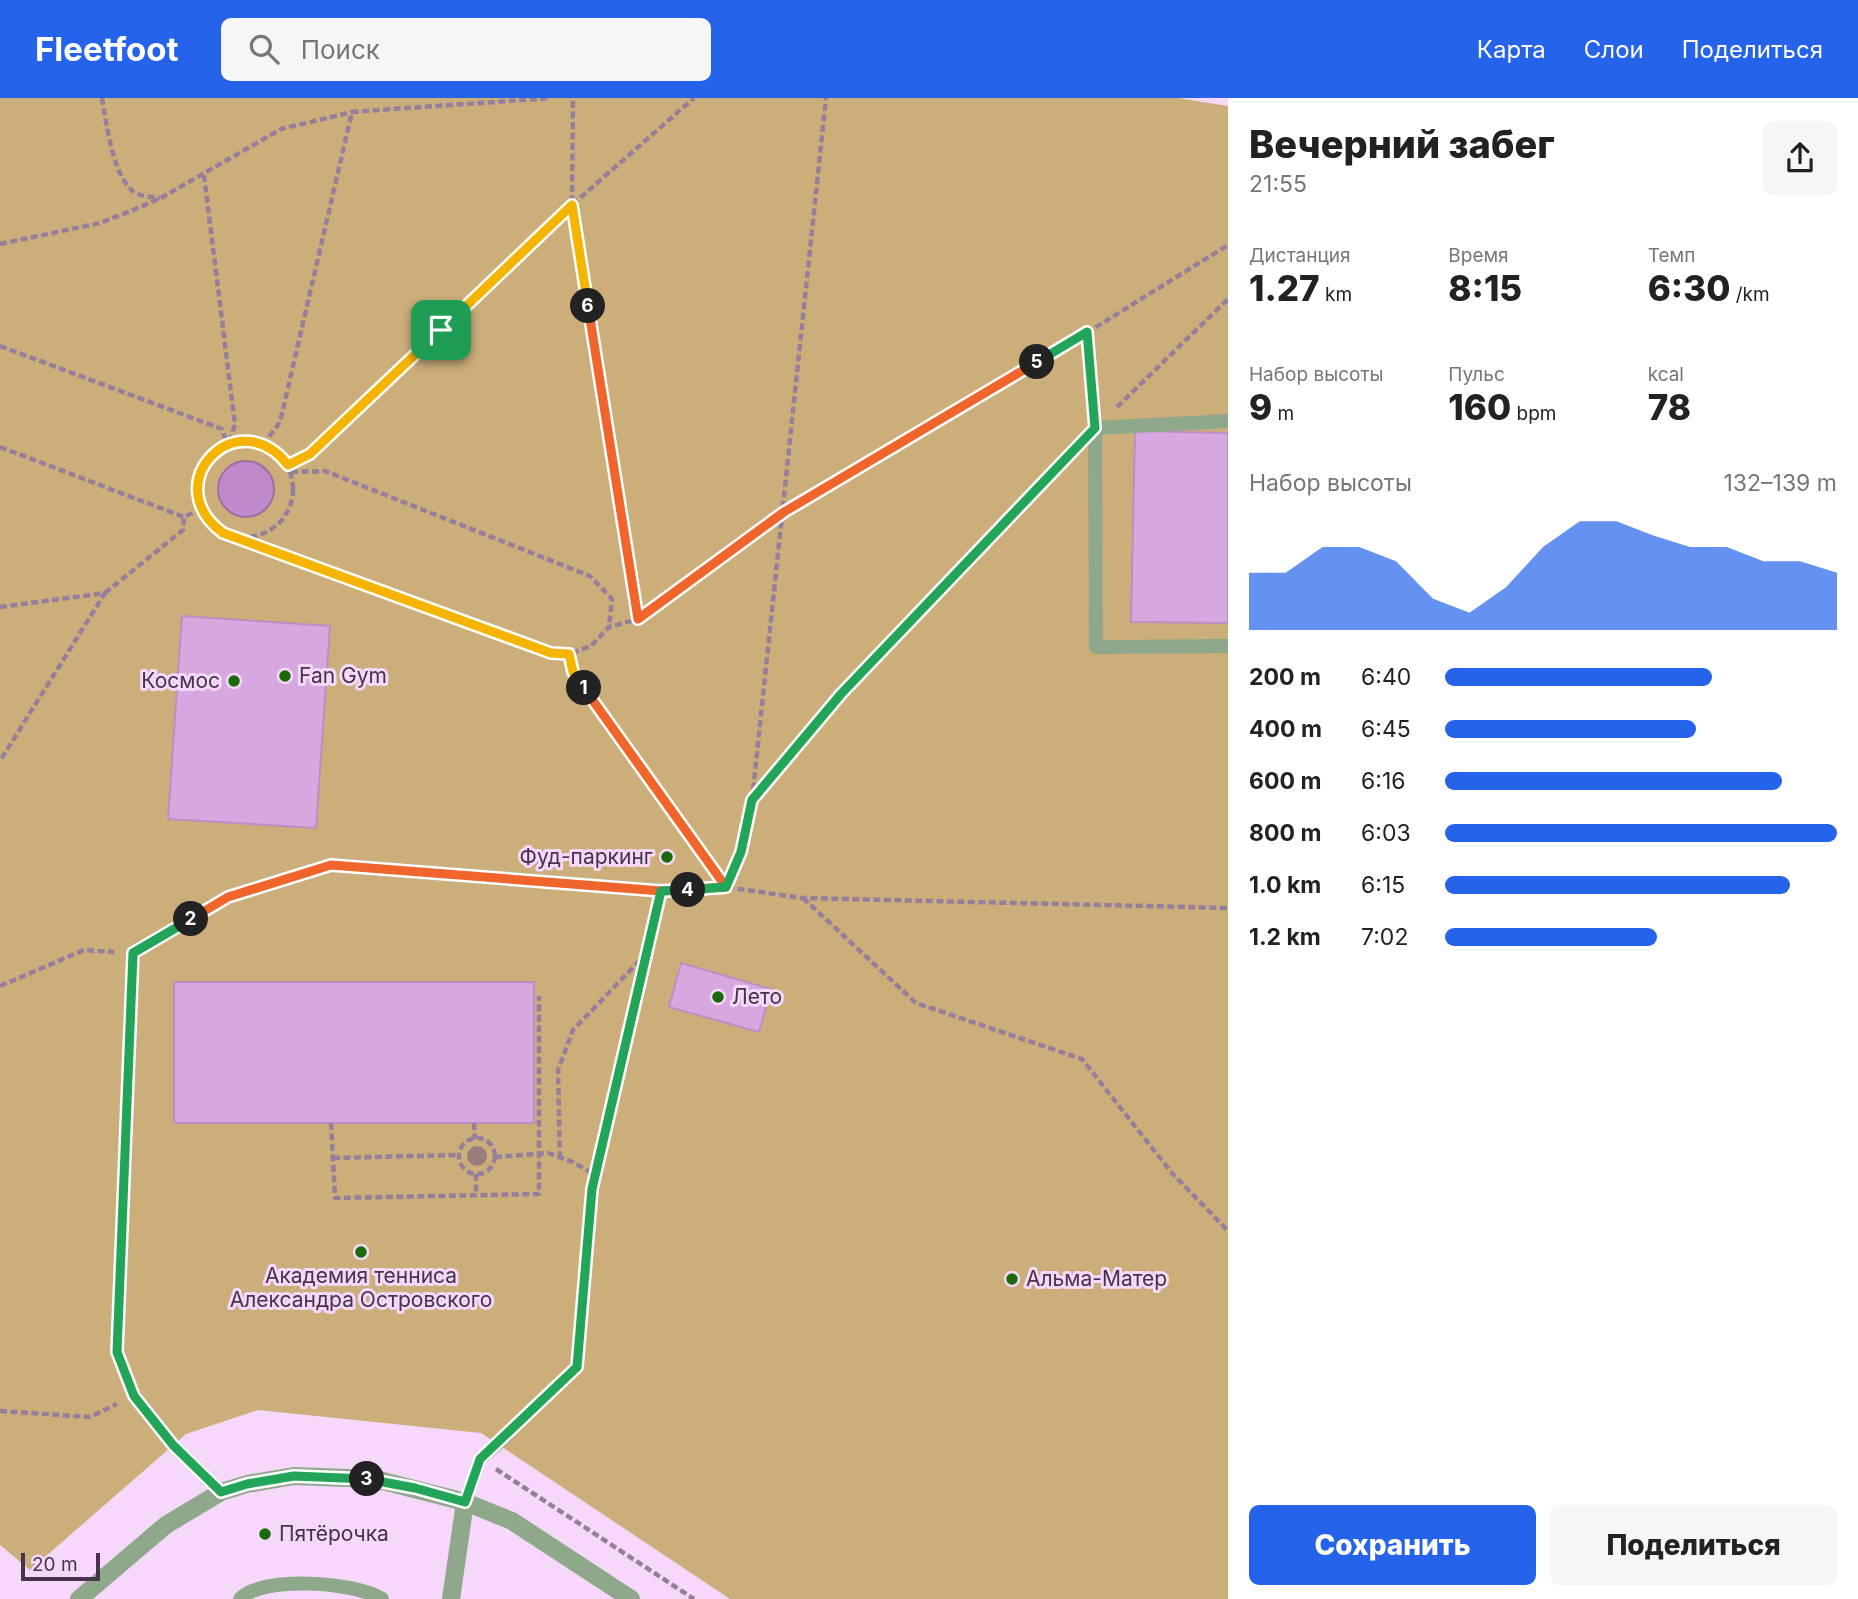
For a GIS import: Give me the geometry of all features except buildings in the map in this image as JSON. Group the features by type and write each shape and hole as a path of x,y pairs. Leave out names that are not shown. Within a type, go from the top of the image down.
{"street":[{"path":"79,1599 166,1525 221,1492 247,1484 294,1476 376,1479 465,1502 512,1521 631,1599"},
{"path":"451,1599 465,1502"}],"lane":[{"path":"1228,421 1095,428 1096,648 1228,646"},
{"path":"221,1492 173,1445 134,1396 117,1352 133,953 228,897 331,865 661,891"},
{"path":"465,1502 480,1459 505,1437"},
{"path":"240,1599 247,1592 289,1583 346,1588 374,1594 382,1599"}],"path":[{"path":"101,98 123,181 136,194 161,198"},
{"path":"0,244 100,223 161,198 281,129 352,112 550,98"},
{"path":"573,98 572,205 638,619"},
{"path":"288,465 310,454 572,205 694,98"},
{"path":"726,887 741,852 752,800 826,98"},
{"path":"263,444 280,422 352,112"},
{"path":"204,174 235,425 228,444"},
{"path":"236,537 263,535 285,518 292,506 294,492 288,465 279,454 263,444 241,441 228,444 216,451 199,473 197,487 201,509 211,524 223,533 551,653 569,654 591,646 609,627 638,619 784,512 1228,245"},
{"path":"752,800 841,694 1095,428 1228,299"},
{"path":"1087,332 1095,428"},
{"path":"0,346 222,429 228,444"},
{"path":"0,447 184,517 201,509"},
{"path":"291,472 325,471 590,576 612,599 609,627"},
{"path":"0,761 105,593 183,530 184,517"},
{"path":"0,607 105,593"},
{"path":"569,654 573,672 726,887"},
{"path":"505,1437 577,1367 592,1189 661,891 726,887 803,898 1228,908"},
{"path":"803,898 916,1003 1082,1059 1171,1172 1228,1231"},
{"path":"0,986 84,950 133,953"},
{"path":"560,1157 558,1069 573,1030 646,955"},
{"path":"331,1123 335,1198 539,1194 539,996"},
{"path":"474,1123 475,1139"},
{"path":"481,1139 491,1145 495,1157 487,1171 476,1174 466,1170 459,1155 464,1144 481,1139"},
{"path":"495,1157 539,1156 548,1153 573,1162 595,1175"},
{"path":"333,1158 459,1155"},
{"path":"476,1174 477,1195"},
{"path":"0,1411 90,1417 134,1396"},
{"path":"480,1459 694,1599"}],"shaded area":[{"path":"0,98 1178,98 1228,106 1228,1599 730,1599 481,1433 258,1410 186,1434 30,1570 0,1545"},
{"path":"240,461 252,461 262,465 270,473 274,489 270,505 262,513 252,517 240,517 230,513 222,505 218,495 218,483 222,473 230,465"}],"place":[{"name":"Fan Gym","path":"285,676"},
{"name":"Космос","path":"234,681"},
{"name":"Фуд-паркинг","path":"667,857"},
{"name":"Лето","path":"718,997"},
{"name":"Академия тенниса Александра Островского","path":"361,1252"},
{"name":"Альма-Матер","path":"1012,1279"},
{"name":"Пятёрочка","path":"265,1534"}],"route":[{"path":"441,330 310,454 288,465 268,446 255,442 241,441 216,451 199,473 198,501 203,513 211,524 223,533 551,653 569,654 573,672 726,887 661,891 331,865 228,897 133,953 117,1352 134,1396 173,1445 221,1492 247,1484 294,1476 376,1479 465,1502 480,1459 577,1367 592,1189 661,891 726,887 741,852 752,800 841,694 1095,428 1087,332 784,512 638,619 572,205 441,330"}]}
